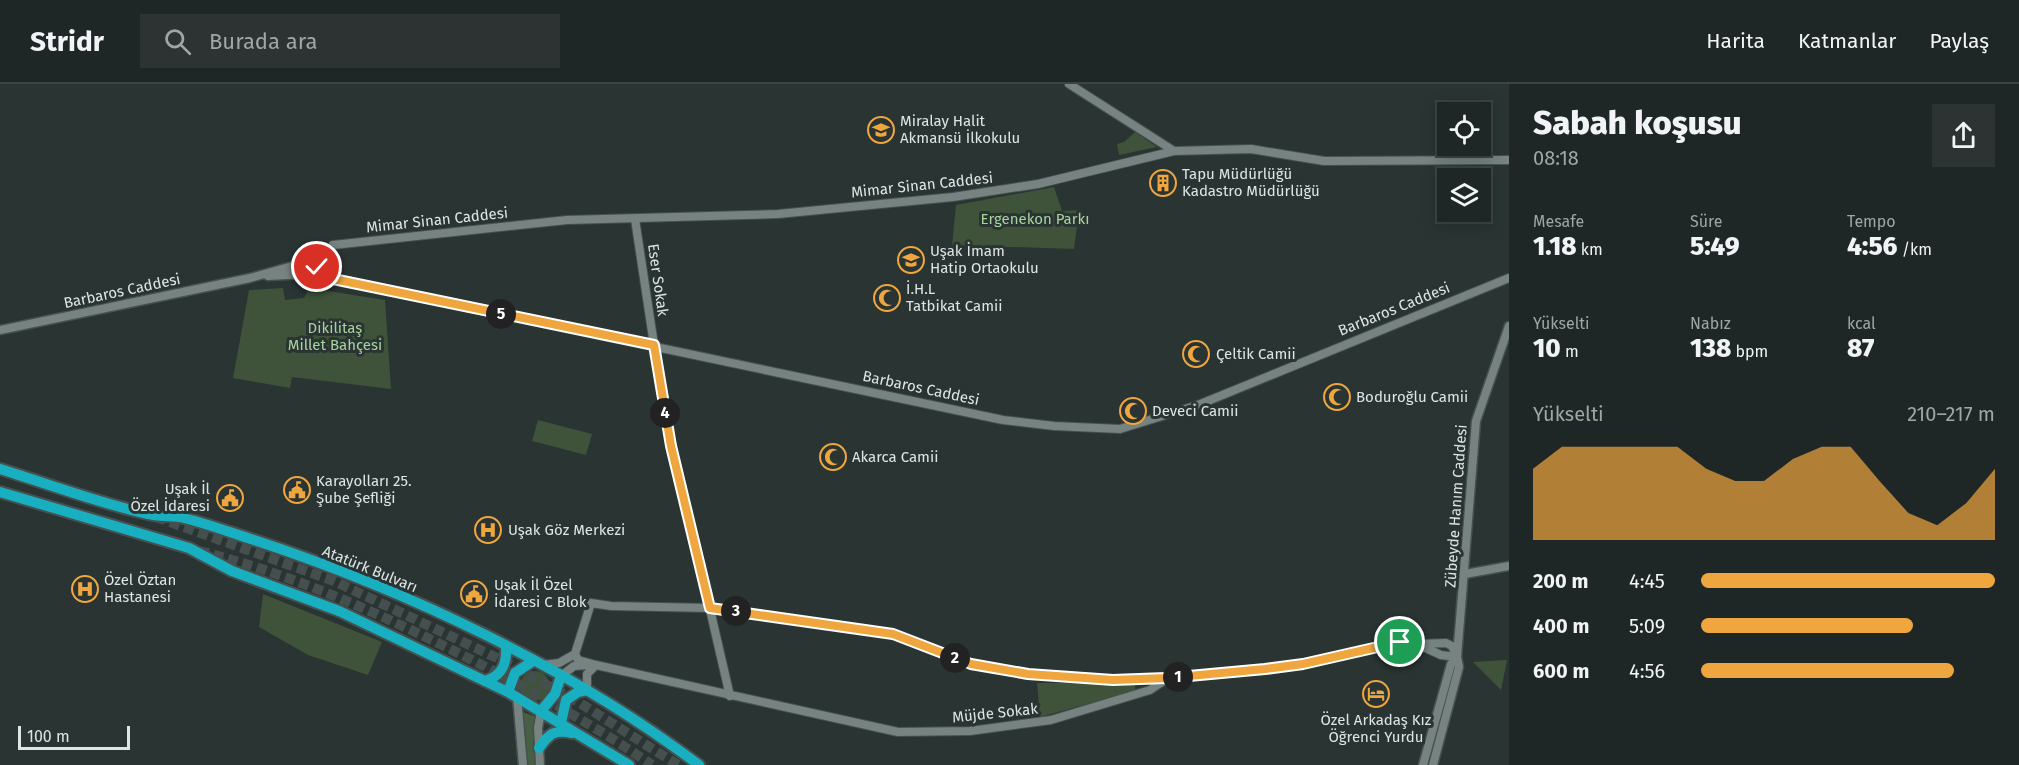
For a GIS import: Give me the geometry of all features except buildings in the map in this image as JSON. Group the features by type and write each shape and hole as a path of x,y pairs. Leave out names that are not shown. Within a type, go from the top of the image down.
{"highway":[{"name":"Atatürk Bulvarı","path":"0,469 150,515 177,516 288,552 400,597 506,647 587,690 642,724 699,765"},
{"path":"0,492 189,548 232,571 339,611 512,695 628,765"},
{"path":"485,681 495,678 504,668 506,647"},
{"path":"512,695 515,673 537,663"},
{"path":"541,711 550,704 561,676"},
{"path":"561,723 566,700 578,692 587,690"},
{"path":"539,748 549,734 559,729 581,735"}],"main road":[{"path":"309,260 316,264 315,272 308,274 250,278 309,260"},
{"path":"303,263 302,270 308,274"},
{"name":"Barbaros Caddesi","path":"0,330 250,278"},
{"name":"Zübeyde Hanım Caddesi","path":"1433,765 1459,667 1457,657 1476,421 1509,326"},
{"path":"1465,574 1509,566"},
{"name":"Zübeyde Hanım Caddesi","path":"1423,765 1450,664 1457,657"},
{"path":"512,695 523,765"},
{"path":"540,765 538,728 541,711"}],"street":[{"path":"1069,84 1174,151"},
{"name":"Mimar Sinan Caddesi","path":"333,244 567,220 778,214 969,195 1038,184 1174,151 1251,149 1324,161 1509,160"},
{"name":"Eser Sokak","path":"635,219 669,437 730,696"},
{"name":"Barbaros Caddesi","path":"308,274 1003,420 1054,426 1120,429 1198,405 1509,278"},
{"path":"537,663 560,663 575,654 591,603 610,606 710,608 893,634 971,664 1028,674 1113,680 1167,678"},
{"name":"Müjde Sokak","path":"575,654 578,660 596,665 898,732 970,731 1051,720 1092,710 1150,690 1167,678 1303,664 1400,642 1446,643 1452,646 1457,657"},
{"path":"1417,644 1441,655 1457,657"},
{"path":"561,676 574,666 596,665"},
{"path":"587,690 587,674 596,665"}],"green space":[{"path":"1135,132 1157,147 1119,155 1117,144 1124,142"},
{"name":"Ergenekon Parkı","path":"1054,187 1062,211 1079,210 1074,249 952,245 956,205"},
{"name":"Dikilitaş Millet Bahçesi","path":"283,288 285,300 304,298 309,288 385,300 391,389 292,377 290,388 233,378 249,290"},
{"path":"538,420 592,434 586,455 532,441"},
{"path":"263,594 382,642 368,675 308,655 259,627"},
{"path":"1507,660 1501,690 1473,662"},
{"path":"535,671 546,675 550,686 546,697 535,701 524,697 520,686 524,675"},
{"path":"1037,683 1135,683 1135,691 1040,717"},
{"path":"523,712 536,717 533,742 535,765 527,765"}],"tunnel":[{"path":"156,517 334,581 497,658 580,703 678,765"},
{"path":"199,551 297,581 423,636 555,705 652,765"}],"place":[{"name":"Miralay Halit Akmansü İlkokulu","path":"881,130"},
{"name":"Tapu Müdürlüğü Kadastro Müdürlüğü","path":"1163,183"},
{"name":"Uşak İmam Hatip Ortaokulu","path":"911,260"},
{"name":"İ.H.L Tatbikat Camii","path":"887,298"},
{"name":"Çeltik Camii","path":"1196,354"},
{"name":"Boduroğlu Camii","path":"1337,397"},
{"name":"Deveci Camii","path":"1133,411"},
{"name":"Akarca Camii","path":"833,457"},
{"name":"Karayolları 25. Şube Şefliği","path":"297,490"},
{"name":"Uşak İl Özel İdaresi","path":"230,498"},
{"name":"Uşak Göz Merkezi","path":"488,530"},
{"name":"Özel Öztan Hastanesi","path":"85,589"},
{"name":"Uşak İl Özel İdaresi C Blok","path":"474,594"},
{"name":"Özel Arkadaş Kız Öğrenci Yurdu","path":"1376,694"}],"route":[{"path":"317,267 315,272 309,274 654,345 671,446 710,608 893,634 971,664 1028,674 1113,680 1210,675 1303,664 1400,642"}]}
